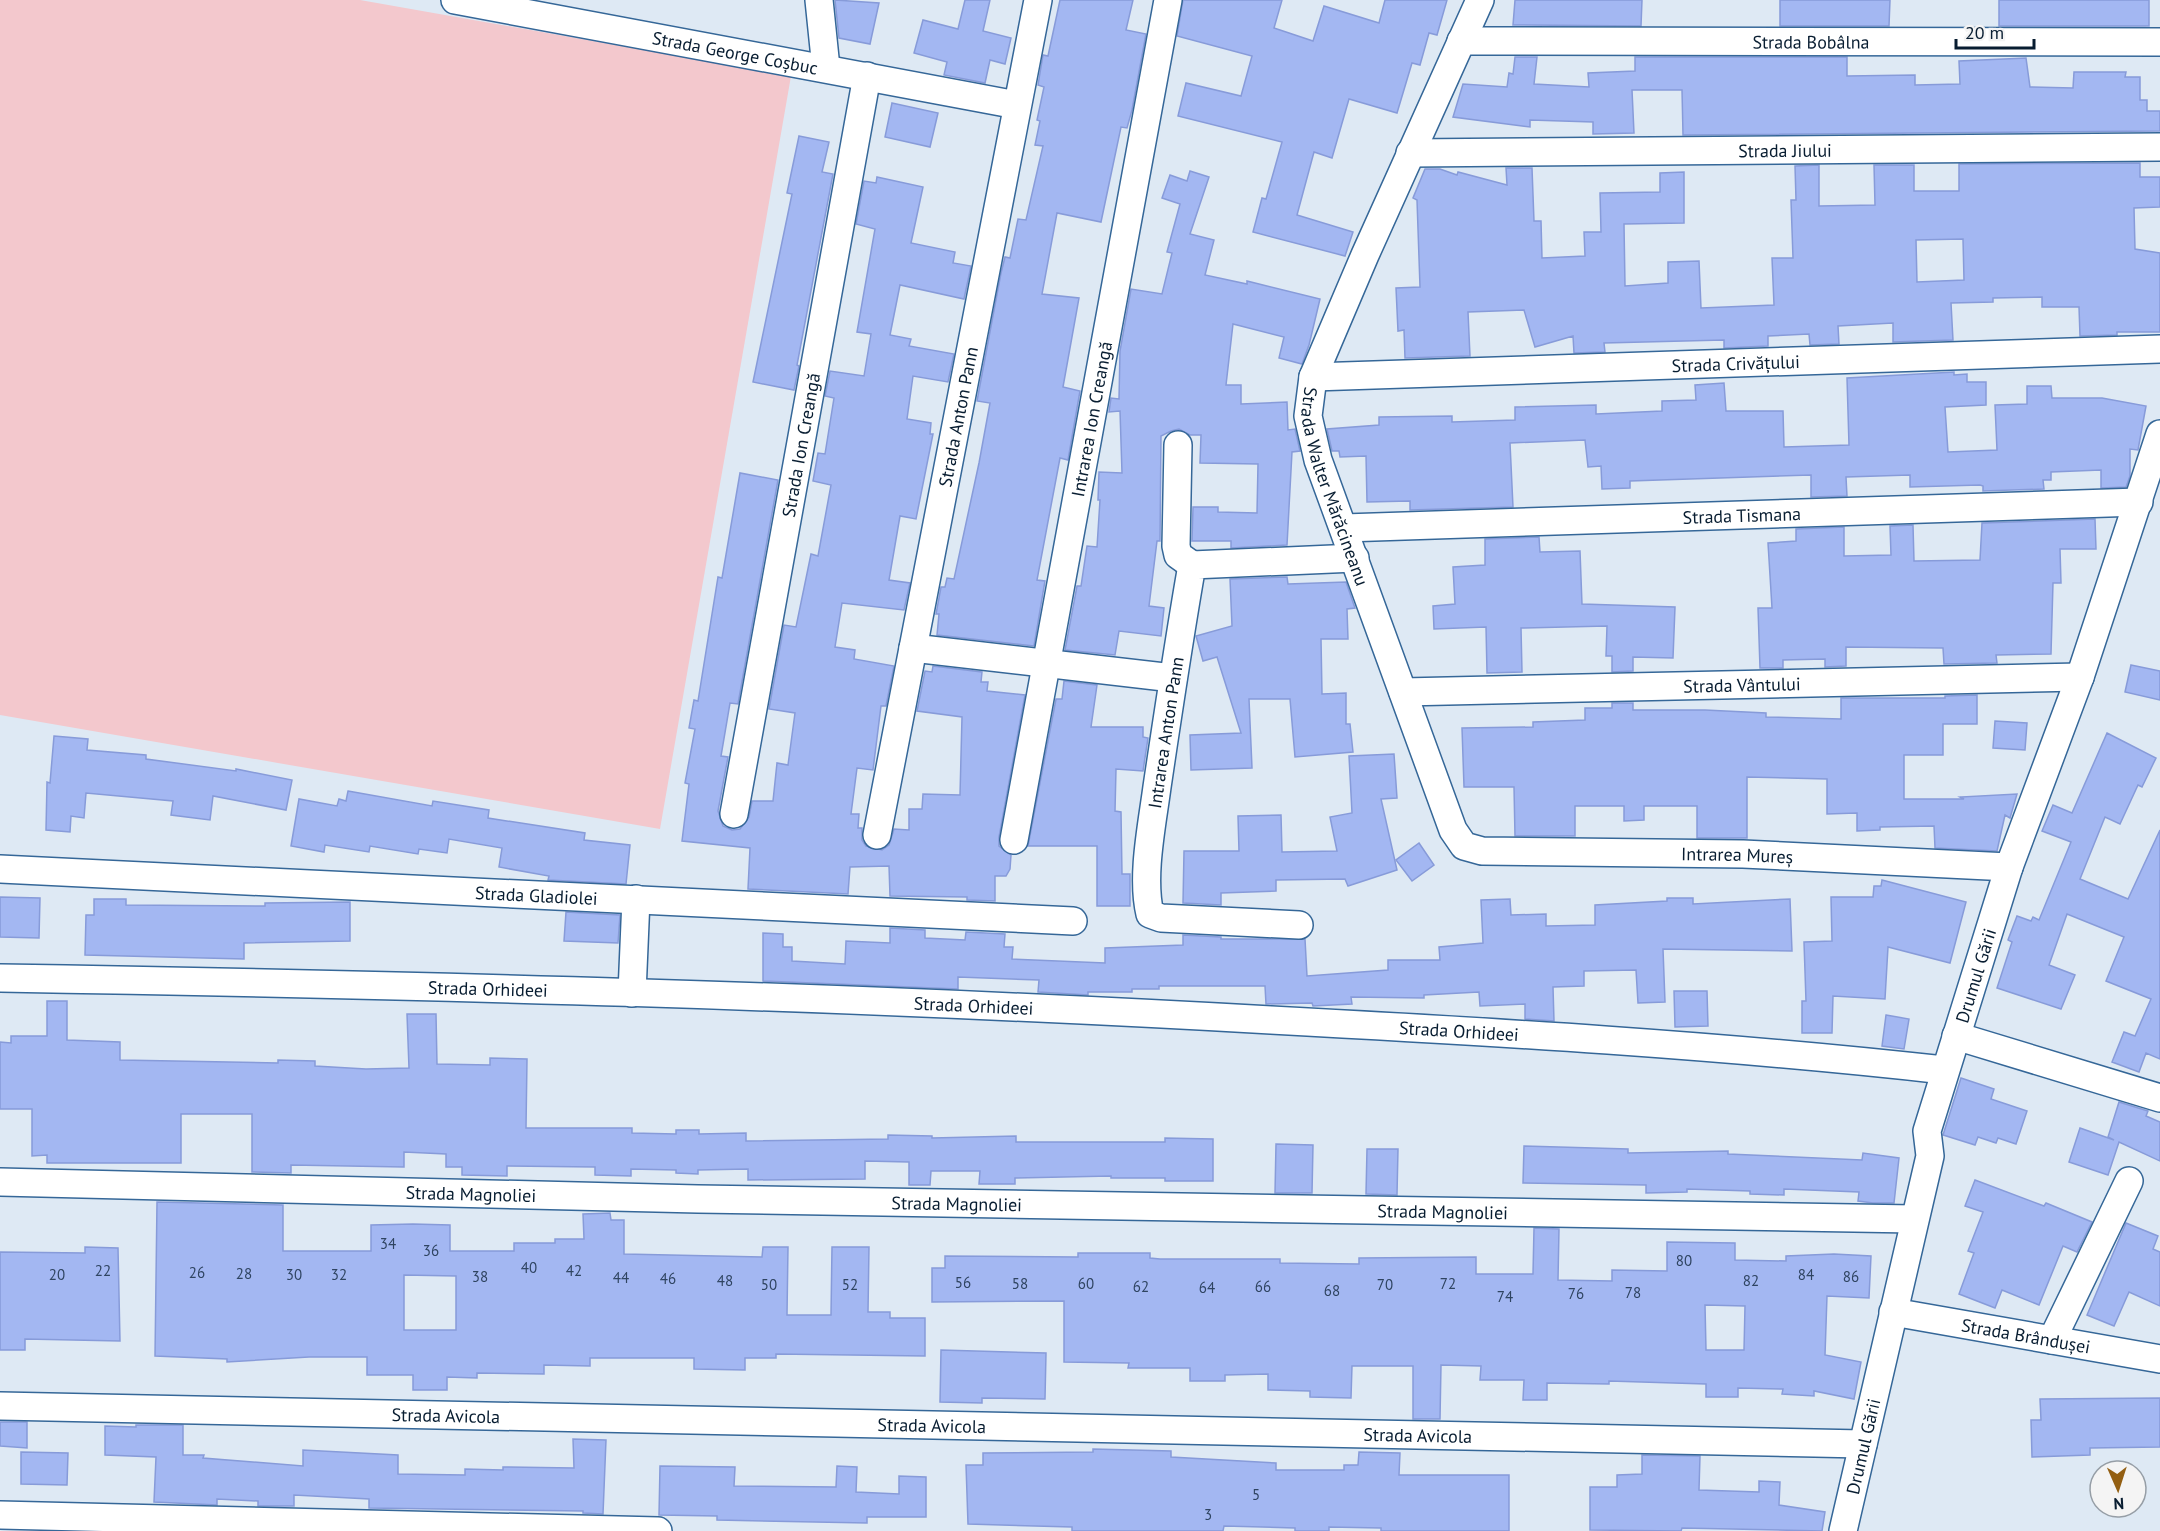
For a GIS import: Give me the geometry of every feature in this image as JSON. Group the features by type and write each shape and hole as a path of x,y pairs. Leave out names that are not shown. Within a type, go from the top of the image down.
{"street":[{"name":"Strada George Coșbuc","path":"455,0 526,6 1017,105"},
{"path":"819,0 826,68"},
{"name":"Strada Anton Pann","path":"877,835 1038,0"},
{"name":"Intrarea Ion Creangă","path":"1014,840 1168,0"},
{"name":"Strada Walter Mărăcineanu","path":"1464,846 1453,830 1344,528 1310,430 1308,405 1313,377 1410,153 1480,0"},
{"name":"Strada Bobâlna","path":"1461,41 2160,42"},
{"name":"Strada Ion Creangă","path":"734,814 867,76"},
{"name":"Strada Jiului","path":"1410,153 2160,147"},
{"name":"Strada Crivățului","path":"1313,377 2160,349"},
{"name":"Drumul Gării","path":"1843,1531 1930,1156 1926,1131 2009,867 2080,677 2160,434"},
{"path":"1178,445 1176,546 1178,555 1192,565 1355,558"},
{"name":"Strada Tismana","path":"1344,528 2139,502"},
{"name":"Intrarea Anton Pann","path":"1192,565 1152,828 1146,898 1150,914 1161,918 1299,925"},
{"path":"913,648 1173,678"},
{"name":"Strada Vântului","path":"1403,692 2080,677"},
{"name":"Intrarea Mureș","path":"1464,846 1482,851 1743,855 2009,867"},
{"name":"Strada Gladiolei","path":"0,869 1073,921"},
{"path":"632,993 636,899"},
{"name":"Strada Orhideei","path":"0,978 347,984 1134,1012 1528,1034 1797,1053 1944,1070"},
{"path":"1956,1036 2160,1098"},
{"path":"2052,1340 2128,1180"},
{"name":"Strada Magnoliei","path":"0,1182 698,1199 1914,1220"},
{"name":"Strada Brândușei","path":"1893,1312 2160,1359"},
{"name":"Strada Avicola","path":"0,1407 1863,1444"},
{"path":"0,1515 658,1531"}],"shaded area":[{"path":"0,0 360,0 791,76 660,829 0,715"}],"building":[{"path":"835,0 879,3 870,44 839,38"},
{"path":"965,0 990,0 983,31 1011,38 1005,64 990,60 985,83 944,75 947,62 914,53 923,20 958,29"},
{"path":"1060,0 1133,0 1126,30 1146,34 1132,110 1127,128 1121,127 1101,222 1057,213 1042,294 1079,298 1063,387 1080,391 1068,460 1060,458 1037,580 1045,581 1034,646 937,635 939,614 936,614 941,587 945,587 947,578 954,579 990,403 977,401 1001,273 1005,257 1010,258 1018,219 1026,220 1043,146 1035,145 1040,121 1037,120 1044,87 1038,85 1043,55 1048,56"},
{"path":"1183,0 1282,0 1274,28 1313,41 1324,6 1379,23 1385,0 1447,0 1437,35 1429,33 1420,65 1412,63 1397,113 1349,99 1332,158 1314,152 1297,215 1353,232 1345,256 1253,232 1262,198 1266,199 1282,142 1178,116 1186,83 1241,96 1252,56 1177,36"},
{"path":"1515,0 1642,0 1641,26 1513,25"},
{"path":"1780,0 1890,0 1889,26 1780,26"},
{"path":"1999,0 2149,0 2149,26 1999,26"},
{"path":"1515,57 1537,57 1534,84 1589,87 1588,73 1635,71 1635,57 1847,57 1847,76 1915,75 1915,85 1960,84 1959,61 2026,58 2030,87 2073,88 2074,72 2126,72 2125,77 2140,77 2140,100 2147,100 2147,111 2160,111 2160,131 1683,135 1682,90 1632,90 1634,133 1593,134 1593,122 1530,120 1530,127 1453,117 1463,84 1507,87 1509,73 1513,74"},
{"path":"892,103 938,113 930,147 885,137"},
{"path":"799,136 829,142 822,172 833,174 794,390 753,382 792,194 787,193"},
{"path":"2140,163 2140,177 2160,177 2160,207 2134,208 2135,249 2160,253 2160,332 2117,332 2117,335 2080,336 2079,307 2042,307 2042,297 1993,298 1993,302 1951,303 1953,340 1893,342 1893,323 1838,326 1839,344 1810,345 1809,334 1768,336 1768,346 1724,348 1724,340 1604,343 1605,352 1574,353 1573,336 1535,347 1524,310 1468,312 1470,356 1405,358 1404,330 1398,331 1396,288 1420,287 1417,200 1413,198 1425,169 1440,169 1457,175 1458,172 1507,185 1506,168 1532,168 1534,221 1541,221 1542,258 1585,256 1584,232 1601,232 1600,193 1660,192 1660,173 1684,172 1684,223 1624,224 1625,286 1668,283 1668,262 1699,261 1701,308 1774,305 1772,258 1793,258 1791,200 1796,200 1795,166 1819,165 1819,206 1875,205 1874,165 1914,165 1914,191 1959,191 1959,164","holes":["1963,239 1964,280 1917,282 1916,240"]},
{"path":"1190,171 1209,177 1190,234 1214,240 1205,275 1247,284 1247,281 1320,299 1302,364 1279,358 1284,337 1233,324 1226,385 1241,385 1241,404 1287,402 1288,430 1295,429 1300,451 1292,452 1287,545 1231,548 1231,541 1192,541 1193,507 1218,507 1218,512 1257,513 1258,464 1200,463 1201,435 1190,435 1179,429 1171,431 1161,436 1160,541 1157,541 1149,606 1164,608 1161,636 1119,631 1115,655 1065,650 1077,586 1081,586 1087,546 1097,547 1099,472 1122,473 1120,411 1109,412 1111,398 1119,399 1120,351 1131,289 1162,294 1172,253 1167,252 1180,204 1162,198 1170,175 1187,181"},
{"path":"877,177 923,187 911,243 955,252 953,263 971,266 964,299 900,285 890,335 911,339 909,346 954,354 948,382 913,376 907,419 931,423 930,434 933,434 916,519 900,516 889,580 910,583 904,610 842,603 835,647 855,650 854,659 894,666 886,706 881,706 873,770 857,768 851,814 859,814 858,828 862,828 862,840 866,846 882,850 889,845 894,829 909,830 909,809 922,809 923,794 960,795 962,717 917,711 925,671 932,672 933,666 982,672 981,682 988,682 987,691 1025,695 999,837 999,846 1011,855 1010,869 1006,876 995,876 995,901 967,900 967,897 890,896 889,866 850,867 848,894 748,889 750,848 682,841 689,784 685,783 695,729 689,728 694,700 698,701 718,577 722,578 740,473 778,480 738,704 730,703 721,756 728,757 718,811 723,826 732,830 740,829 749,817 752,801 773,801 777,763 788,765 795,713 769,709 784,625 796,627 811,554 818,556 831,485 813,481 818,453 825,454 834,398 825,396 830,371 864,376 871,334 857,332 875,229 856,224 864,181 876,183"},
{"path":"1954,372 1954,375 1967,374 1967,382 1986,382 1986,405 1945,407 1948,452 1997,450 1995,405 2027,404 2027,386 2051,386 2052,398 2102,398 2146,406 2138,450 2130,449 2130,476 2126,487 2101,488 2101,470 2051,472 2051,480 2043,480 2044,489 1983,491 1983,486 1980,485 1910,487 1910,475 1846,477 1847,496 1811,497 1811,475 1630,481 1630,488 1602,489 1601,466 1588,467 1585,440 1510,443 1513,507 1410,510 1410,501 1367,502 1366,456 1340,457 1339,451 1332,451 1327,429 1379,425 1379,417 1452,416 1452,422 1515,420 1515,407 1596,405 1596,414 1662,411 1662,401 1696,400 1695,385 1724,383 1726,411 1783,411 1784,447 1849,445 1847,378"},
{"path":"2095,519 2096,549 2060,549 2061,583 2053,583 2051,654 1996,655 1997,663 1944,664 1943,648 1846,647 1846,666 1825,667 1825,659 1783,660 1783,668 1760,668 1758,608 1772,608 1768,543 1796,541 1796,529 1844,527 1844,556 1891,555 1890,526 1913,525 1914,561 1980,560 1982,523"},
{"path":"1539,537 1540,552 1580,551 1582,604 1675,607 1673,658 1633,657 1633,671 1612,672 1612,656 1606,656 1607,626 1521,628 1522,672 1487,673 1486,627 1434,629 1433,606 1455,604 1453,567 1485,565 1485,539"},
{"path":"1287,577 1288,584 1346,582 1355,608 1347,609 1348,639 1321,639 1322,694 1346,693 1346,724 1350,724 1353,752 1295,757 1290,699 1249,699 1252,768 1191,770 1190,735 1241,733 1217,657 1203,661 1196,636 1232,626 1230,579"},
{"path":"2131,665 2160,671 2160,700 2125,692"},
{"path":"1064,681 1097,685 1091,727 1143,727 1143,737 1148,738 1143,771 1116,769 1115,811 1121,812 1122,874 1130,874 1130,906 1097,906 1097,846 1028,846 1056,699 1062,699"},
{"path":"1977,695 1977,724 1943,724 1943,755 1904,755 1904,799 1964,799 1960,797 2017,794 2010,818 2005,815 1997,851 1935,848 1934,826 1880,827 1880,830 1857,831 1857,813 1827,814 1827,779 1747,777 1747,838 1697,838 1697,806 1644,806 1644,820 1624,821 1624,806 1575,806 1575,836 1515,836 1514,787 1464,787 1462,728 1533,727 1533,722 1585,720 1585,708 1612,708 1612,703 1633,703 1633,710 1705,710 1766,713 1766,717 1841,719 1841,698 1945,698 1945,696"},
{"path":"1995,721 2027,723 2025,750 1993,748"},
{"path":"2107,733 2156,758 2142,787 2138,785 2120,824 2105,817 2080,879 2128,899 2160,830 2160,1059 2146,1053 2139,1072 2112,1062 2124,1032 2135,1036 2151,999 2106,981 2124,937 2067,914 2049,965 2075,975 2061,1009 1997,988 2012,942 2008,940 2017,916 2031,921 2033,917 2039,920 2071,842 2042,831 2053,805 2072,813"},
{"path":"54,736 88,739 87,750 146,755 146,759 236,771 236,769 292,780 286,810 213,796 210,820 171,815 173,801 86,793 84,818 71,816 70,832 46,830 47,782 50,783"},
{"path":"1394,754 1397,798 1381,799 1397,870 1348,886 1345,879 1276,880 1276,891 1221,893 1221,905 1183,903 1184,851 1239,851 1238,816 1281,815 1282,852 1337,851 1330,817 1352,813 1349,756"},
{"path":"348,791 432,806 433,801 489,810 488,818 585,833 584,840 630,845 626,884 548,880 549,876 499,867 502,848 449,839 447,853 419,849 418,854 370,846 369,852 325,845 324,852 291,846 299,799 337,806 339,799 346,801"},
{"path":"1419,843 1434,865 1412,881 1396,860"},
{"path":"1882,880 1966,902 1950,963 1888,947 1885,999 1833,996 1832,1033 1802,1033 1802,1001 1806,1001 1804,942 1832,941 1831,897 1873,897 1874,886 1881,886"},
{"path":"0,897 40,898 39,938 0,937"},
{"path":"1667,898 1693,898 1693,904 1790,899 1792,951 1663,949 1665,1002 1638,1003 1636,970 1584,971 1584,986 1553,987 1554,1021 1525,1019 1525,1004 1480,1006 1479,992 1424,995 1424,998 1351,997 1352,1004 1313,1006 1312,1003 1266,1004 1265,986 1159,986 1159,989 1132,989 1132,992 1088,992 1088,995 1038,992 1039,980 958,977 958,989 763,981 763,933 783,934 783,947 792,947 792,961 845,964 846,941 890,943 890,928 925,930 925,938 965,940 966,932 1005,934 1004,947 1013,947 1012,959 1105,963 1105,948 1183,945 1183,935 1221,937 1221,939 1305,939 1307,976 1388,970 1388,960 1440,960 1439,947 1483,943 1481,900 1510,899 1511,915 1546,914 1546,926 1595,925 1595,905 1667,901"},
{"path":"94,899 126,899 126,905 265,906 265,903 350,902 350,941 244,943 244,959 85,955 86,915 94,915"},
{"path":"566,912 620,915 618,943 564,941"},
{"path":"1674,991 1707,991 1708,1026 1675,1027"},
{"path":"47,1001 67,1001 67,1040 120,1042 120,1060 278,1063 278,1060 315,1061 315,1066 366,1069 409,1068 407,1014 436,1014 437,1064 490,1065 490,1058 527,1059 526,1128 632,1128 632,1133 676,1134 676,1130 699,1130 699,1134 746,1133 746,1141 888,1139 888,1135 932,1136 932,1138 1016,1136 1016,1142 1165,1142 1165,1138 1213,1139 1213,1181 1165,1181 1165,1178 1111,1178 1111,1176 1015,1178 1015,1184 979,1184 980,1171 931,1171 930,1185 909,1185 909,1162 865,1161 865,1179 748,1180 748,1169 698,1170 698,1174 676,1173 676,1170 631,1169 631,1176 595,1175 595,1167 507,1166 507,1176 462,1175 462,1167 446,1167 446,1154 404,1152 404,1167 291,1165 291,1173 252,1172 252,1114 181,1114 181,1163 47,1163 47,1155 32,1156 32,1109 0,1109 0,1042 11,1043 11,1036 47,1036"},
{"path":"1886,1015 1909,1019 1904,1049 1882,1046"},
{"path":"1961,1078 1994,1089 1991,1099 2027,1111 2016,1144 1998,1138 1996,1143 1978,1137 1975,1145 1943,1135"},
{"path":"2119,1102 2148,1111 2146,1116 2160,1122 2160,1161 2119,1142 2108,1175 2069,1162 2080,1128 2114,1140 2108,1137"},
{"path":"1276,1144 1313,1145 1312,1193 1275,1193"},
{"path":"1524,1146 1628,1149 1628,1153 1728,1151 1728,1154 1862,1160 1863,1153 1899,1158 1894,1203 1873,1203 1858,1201 1859,1192 1784,1189 1784,1195 1750,1194 1750,1191 1687,1189 1687,1192 1646,1193 1646,1185 1523,1183"},
{"path":"1367,1149 1398,1149 1397,1195 1366,1194"},
{"path":"1975,1180 2044,1206 2046,1203 2092,1222 2077,1252 2063,1246 2039,1305 2002,1290 1995,1308 1959,1294 1974,1253 1968,1251 1983,1212 1965,1206"},
{"path":"157,1202 283,1205 283,1251 371,1251 371,1225 413,1224 450,1225 450,1251 514,1251 514,1243 555,1243 555,1239 584,1239 583,1214 610,1213 611,1220 624,1220 624,1254 762,1257 763,1247 788,1247 787,1315 831,1315 832,1247 869,1247 868,1312 890,1312 890,1318 925,1318 925,1356 776,1354 776,1358 745,1358 745,1370 694,1369 694,1358 590,1358 590,1366 544,1365 544,1374 477,1373 477,1378 447,1377 447,1390 413,1390 413,1375 367,1375 367,1357 309,1357 227,1362 227,1359 155,1356","holes":["404,1275 456,1276 456,1330 404,1330"]},
{"path":"2126,1223 2158,1236 2153,1249 2160,1252 2160,1306 2129,1292 2114,1326 2087,1315"},
{"path":"1534,1228 1559,1229 1558,1280 1612,1281 1612,1270 1667,1271 1667,1242 1735,1243 1735,1260 1786,1261 1786,1256 1834,1254 1871,1256 1869,1298 1827,1296 1825,1355 1861,1362 1854,1399 1814,1391 1814,1396 1782,1394 1783,1389 1738,1388 1738,1397 1706,1397 1706,1384 1609,1381 1609,1384 1547,1383 1547,1400 1523,1400 1524,1380 1480,1380 1481,1366 1441,1365 1440,1419 1413,1419 1413,1366 1352,1366 1351,1398 1310,1397 1310,1391 1268,1390 1268,1374 1225,1375 1225,1381 1190,1381 1190,1368 1128,1368 1129,1363 1064,1362 1064,1301 932,1302 932,1268 945,1268 945,1256 1078,1257 1078,1253 1150,1253 1150,1258 1160,1259 1280,1259 1280,1263 1359,1264 1359,1258 1476,1257 1476,1274 1533,1274","holes":["1705,1305 1745,1306 1744,1350 1706,1350"]},
{"path":"85,1247 118,1248 120,1341 25,1339 25,1350 0,1350 0,1252 85,1253"},
{"path":"941,1350 1046,1353 1045,1399 982,1398 982,1403 940,1402"},
{"path":"2160,1398 2160,1447 2090,1448 2090,1455 2032,1457 2031,1420 2041,1420 2040,1399"},
{"path":"0,1422 27,1422 27,1448 0,1446"},
{"path":"136,1425 183,1425 183,1455 204,1455 203,1458 303,1466 303,1450 398,1455 398,1474 465,1475 465,1469 503,1470 503,1467 574,1468 573,1439 606,1440 603,1514 583,1513 583,1511 369,1508 369,1499 294,1495 294,1506 258,1506 258,1501 217,1499 217,1505 154,1502 156,1457 105,1455 105,1426 136,1427"},
{"path":"1093,1449 1171,1451 1171,1457 1276,1463 1276,1470 1344,1470 1344,1465 1358,1465 1359,1452 1400,1453 1399,1475 1509,1475 1509,1531 1381,1531 1381,1528 1329,1527 1329,1531 1295,1531 1295,1528 1224,1526 1223,1531 1072,1531 1072,1527 968,1524 966,1465 983,1465 983,1453 1093,1452"},
{"path":"21,1452 68,1453 67,1485 21,1484"},
{"path":"1642,1455 1700,1456 1699,1490 1759,1492 1759,1481 1780,1482 1779,1505 1825,1512 1822,1531 1682,1528 1681,1531 1590,1530 1590,1487 1617,1487 1617,1475 1642,1474"},
{"path":"660,1466 735,1467 734,1486 836,1487 837,1466 857,1467 856,1492 899,1494 899,1476 926,1477 926,1517 867,1517 867,1523 717,1520 717,1516 659,1515"}]}
